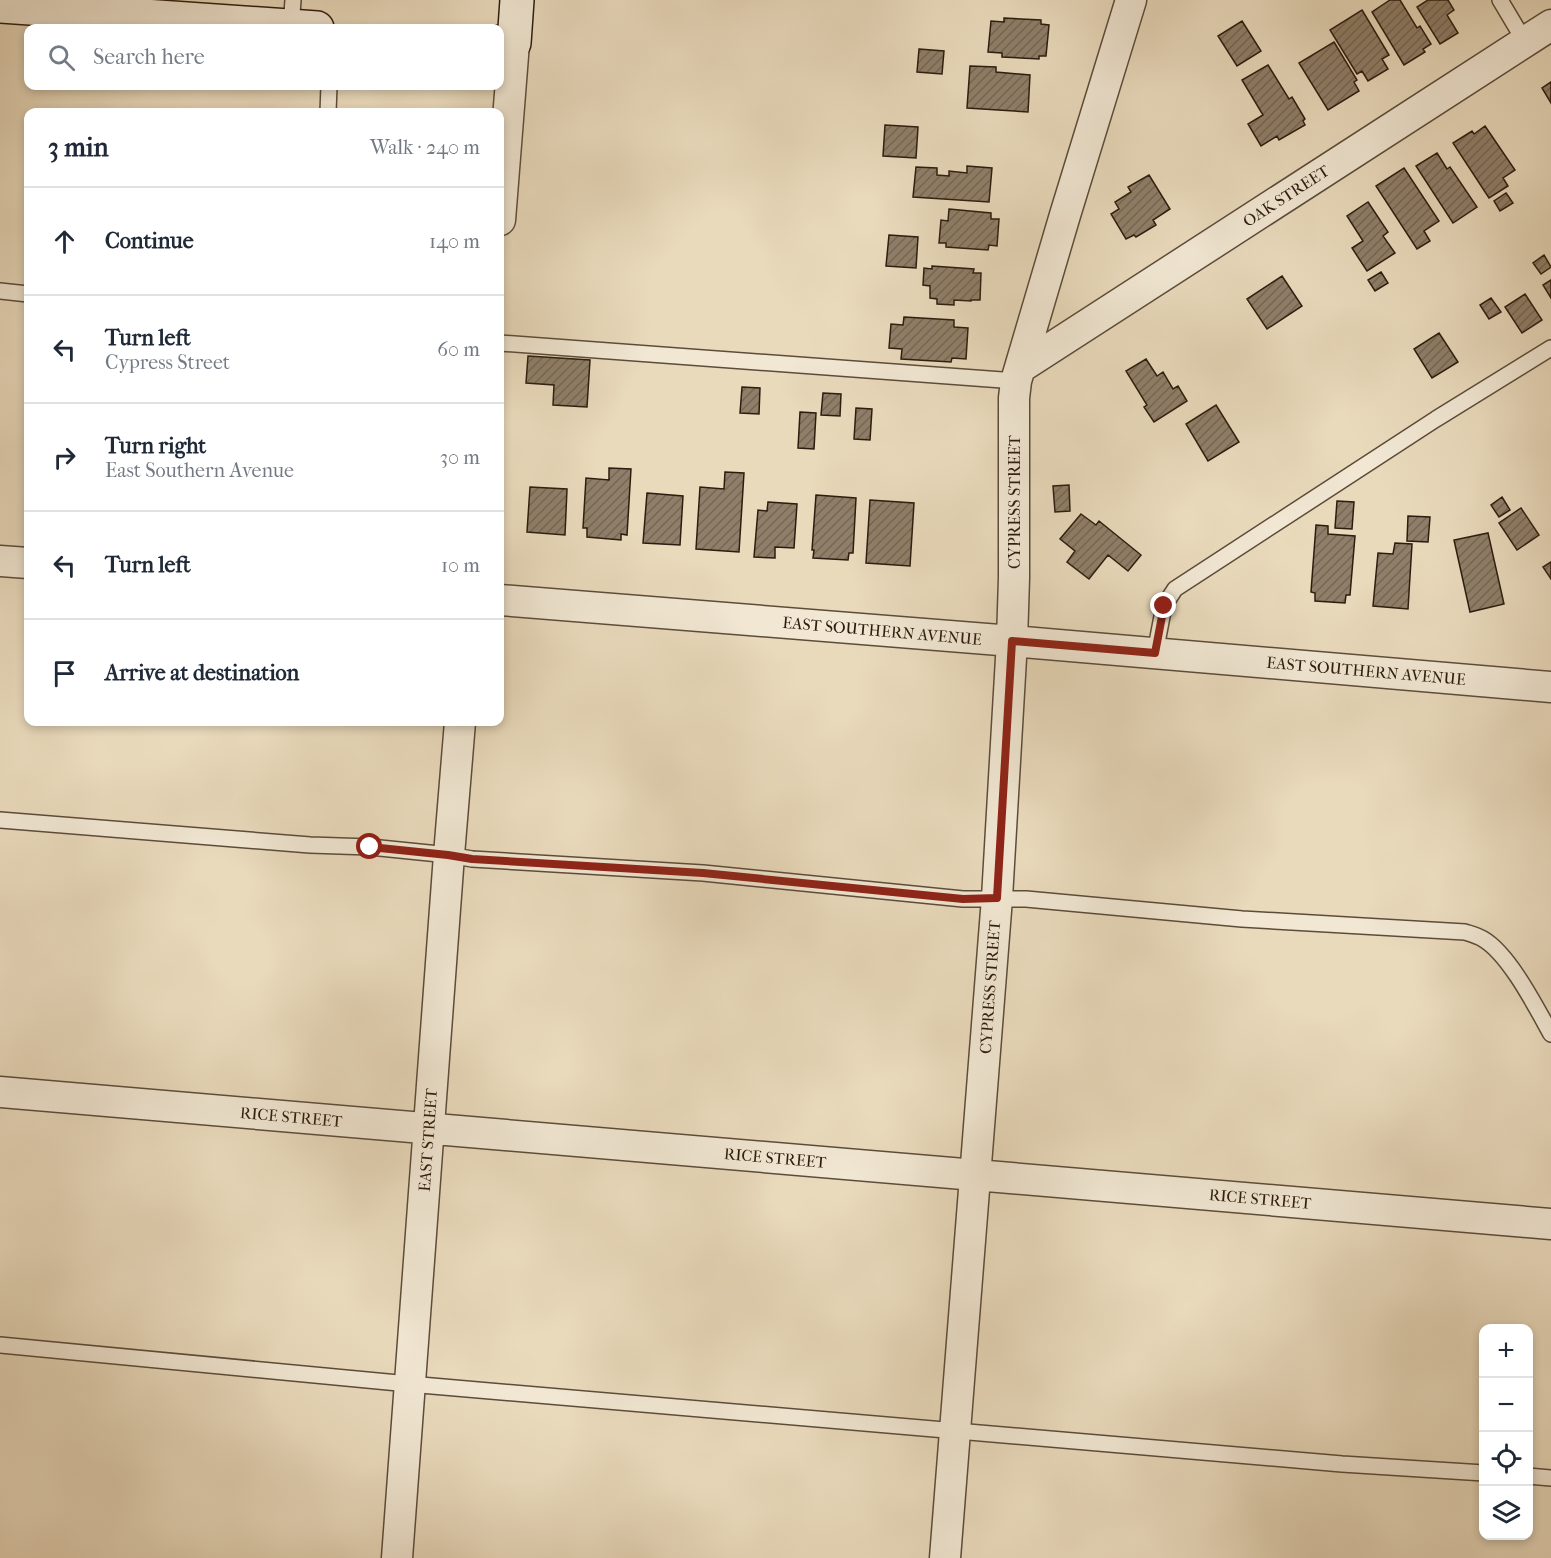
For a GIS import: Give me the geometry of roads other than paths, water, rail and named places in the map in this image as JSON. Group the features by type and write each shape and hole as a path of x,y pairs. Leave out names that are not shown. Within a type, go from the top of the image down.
{"street":[{"path":"504,118 507,42 517,0"},
{"name":"CYPRESS STREET","path":"945,1558 997,898 1012,641 1014,398 1018,374 1061,226 1131,0"},
{"path":"0,6 300,18"},
{"name":"OAK STREET","path":"1018,374 1551,25"},
{"path":"0,561 24,563"},
{"name":"EAST SOUTHERN AVENUE","path":"504,600 1551,687"},
{"name":"EAST STREET","path":"397,1558 448,855 460,726"},
{"name":"RICE STREET","path":"0,1092 1551,1224"}],"lane":[{"path":"1500,0 1525,42"},
{"path":"327,108 329,90"},
{"path":"0,291 24,294"},
{"path":"504,343 1018,374"},
{"path":"1155,653 1164,606 1175,589 1436,419 1551,348"},
{"path":"0,820 310,845 370,847 472,859 703,873 963,899 1026,899 1242,919 1465,932 1482,938 1498,951 1521,982 1551,1034"},
{"path":"0,1345 410,1384 1342,1464 1479,1473"},
{"path":"1533,1476 1551,1478"}]}
